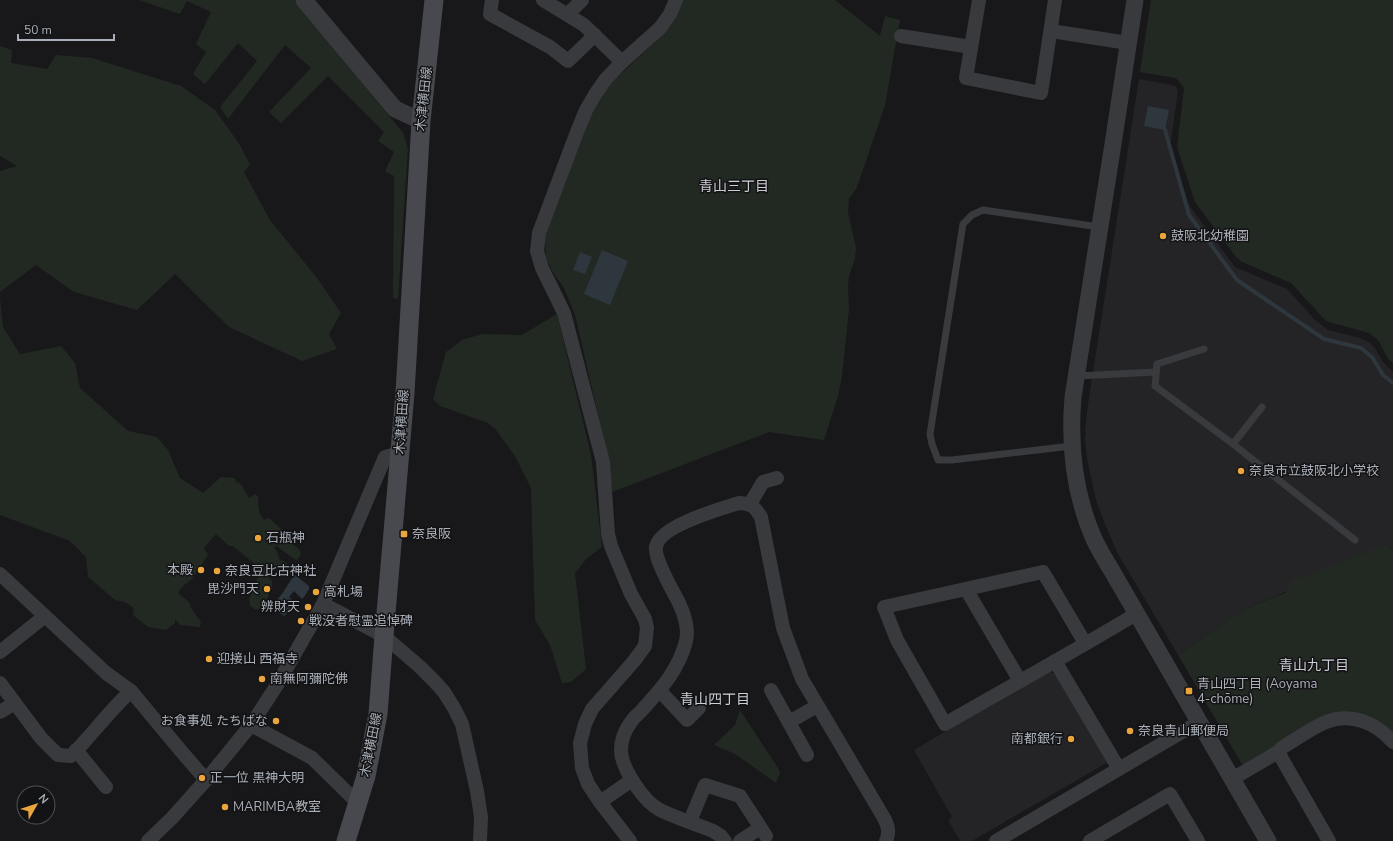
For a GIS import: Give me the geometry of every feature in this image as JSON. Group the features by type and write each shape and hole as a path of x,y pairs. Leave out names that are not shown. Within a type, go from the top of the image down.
{"main road":[{"name":"木津横田線","path":"346,841 366,776 378,714 400,453 421,121 434,0"}],"street":[{"path":"304,0 395,109 421,121"},
{"path":"492,0 490,14 550,48 568,61 595,35"},
{"path":"543,0 584,24 622,62"},
{"path":"568,14 582,0"},
{"path":"630,841 588,784 582,768 580,743 582,733 592,709 634,661 645,646 647,628 611,546 608,534 603,462 564,313 542,268 537,251 539,233 586,110 605,80 622,62 660,28 670,14 676,0"},
{"path":"979,0 966,78 1041,93 1055,0"},
{"path":"1134,0 1073,397 1071,422 1075,476 1088,524 1105,558 1268,841"},
{"path":"1051,31 1128,43"},
{"path":"901,36 971,47"},
{"path":"148,841 172,818 206,780 251,725 277,685 322,604 385,457 400,453"},
{"path":"750,504 763,482 777,478"},
{"path":"725,841 713,830 658,809 647,800 632,780 623,761 621,750 624,734 631,722 672,676 687,639 686,626 681,609 658,559 656,547 659,539 673,527 739,502 750,504 757,510 761,517 777,604 785,634 802,679 884,818 888,827 889,835 886,841"},
{"path":"1085,643 1043,572 884,607 897,640 945,724 1136,614"},
{"path":"0,574 106,673 131,691 206,780"},
{"path":"966,589 1020,681"},
{"path":"322,604 384,636 419,666 444,692 460,718 466,739 481,817 480,841"},
{"path":"0,652 45,616"},
{"path":"1055,660 1119,769"},
{"path":"0,683 40,738 58,755 71,756 117,704 131,691"},
{"path":"771,690 807,755"},
{"path":"660,691 687,720 699,708"},
{"path":"0,712 15,704"},
{"path":"789,722 817,706"},
{"path":"1232,779 1278,752 1282,747 1326,722 1340,719 1354,719 1369,723 1384,732 1393,742"},
{"path":"1005,839 1199,722"},
{"path":"251,725 312,758 358,803"},
{"path":"76,750 106,787"},
{"path":"1278,752 1329,841"},
{"path":"600,802 632,780"},
{"path":"690,822 705,785 740,796 763,832 740,841"},
{"path":"1099,839 1170,794 1198,841"}],"lane":[{"path":"1072,446 952,460 938,460 930,434 962,224 972,214 984,210 1099,227"},
{"path":"1204,349 1157,364 1155,386 1233,444 1355,540"},
{"path":"1077,376 1156,372"},
{"path":"1233,444 1262,407"}],"shaded area":[{"path":"139,0 295,0 403,133 408,149 398,299 393,298 394,176 385,171 394,152 378,141 384,132 328,76 281,123 269,112 311,68 285,45 228,119 220,107 257,61 238,43 205,84 193,74 206,52 196,44 211,12 187,1 180,14"},
{"path":"682,0 835,0 880,36 885,16 900,20 885,105 856,189 849,199 848,212 856,248 855,259 849,276 848,285 849,309 842,376 838,396 824,440 769,432 612,492 609,462 575,315 564,288 552,271 546,257 545,239 547,229 591,114 607,87 653,44 672,23"},
{"path":"1151,0 1393,0 1393,363 1389,360 1378,340 1369,333 1326,321 1291,283 1242,262 1236,257 1195,202 1177,147 1184,88 1176,78 1140,72"},
{"path":"0,46 12,50 11,63 47,69 56,55 92,58 181,86 215,110 240,145 250,165 244,172 270,220 317,278 341,313 329,334 337,349 302,361 229,327 175,274 137,310 74,292 36,265 0,292 0,171 17,166 0,156"},
{"name":"奈良市立鼓阪北小学校","path":"1139,79 1176,87 1178,91 1170,147 1189,205 1235,267 1287,289 1315,320 1328,330 1360,338 1370,343 1375,348 1383,362 1393,372 1393,550 1385,545 1285,592 1244,609 1178,655 1118,554 1104,522 1096,500 1087,459 1085,439 1089,398"},
{"path":"1148,106 1169,110 1165,130 1144,126"},
{"path":"602,250 628,261 610,305 584,294"},
{"path":"580,252 592,257 585,274 573,270"},
{"path":"0,298 3,327 20,354 61,346 75,363 80,388 128,431 157,437 168,450 180,478 203,493 221,477 235,478 236,482 241,484 249,498 255,494 258,497 259,509 264,520 269,518 283,531 286,539 299,549 301,555 297,560 278,547 274,547 280,561 282,560 287,563 289,568 280,574 276,567 272,568 267,576 272,581 272,589 267,592 269,595 264,606 256,610 250,606 249,599 251,594 248,592 263,571 233,546 229,546 216,534 204,548 208,555 192,579 183,586 178,593 189,602 191,608 201,622 200,627 180,625 175,619 175,623 166,630 148,627 133,615 134,608 125,602 115,600 88,577 86,557 70,541 0,515"},
{"path":"557,314 591,455 602,547 587,558 575,573 586,669 571,682 562,683 550,645 535,620 531,488 515,456 496,430 488,423 440,406 433,399 446,352 462,340 482,334 522,335"},
{"path":"1385,545 1393,550 1393,736 1349,714 1243,766 1178,655 1244,609 1285,593 1291,581"},
{"path":"295,575 309,586 309,589 302,599 294,591 289,597 294,601 291,609 284,616 272,606"},
{"path":"1048,671 1058,675 1108,762 972,841 960,841 948,820 952,817 914,750"},
{"path":"740,710 778,768 780,773 776,783 735,754 714,745 735,725"}],"waterway":[{"path":"1165,130 1189,215 1237,280 1324,339 1361,348 1372,357 1383,375 1393,383"}],"place":[{"name":"鼓阪北幼稚園","path":"1163,236"},
{"name":"奈良市立鼓阪北小学校","path":"1241,471"},
{"name":"奈良阪","path":"404,534"},
{"name":"石瓶神","path":"258,538"},
{"name":"本殿","path":"201,570"},
{"name":"奈良豆比古神社","path":"217,571"},
{"name":"毘沙門天","path":"267,589"},
{"name":"高札場","path":"316,592"},
{"name":"辨財天","path":"308,607"},
{"name":"戦没者慰霊追悼碑","path":"301,621"},
{"name":"迎接山 西福寺","path":"209,659"},
{"name":"南無阿彌陀佛","path":"262,679"},
{"name":"青山四丁目 (Aoyama 4-chōme)","path":"1189,691"},
{"name":"お食事処 たちばな","path":"276,721"},
{"name":"奈良青山郵便局","path":"1130,731"},
{"name":"南都銀行","path":"1071,739"},
{"name":"正一位 黒神大明","path":"202,778"},
{"name":"MARIMBA教室","path":"225,807"}],"district":[{"name":"青山三丁目","path":"734,186"},
{"name":"青山九丁目","path":"1314,665"},
{"name":"青山四丁目","path":"715,699"}]}
